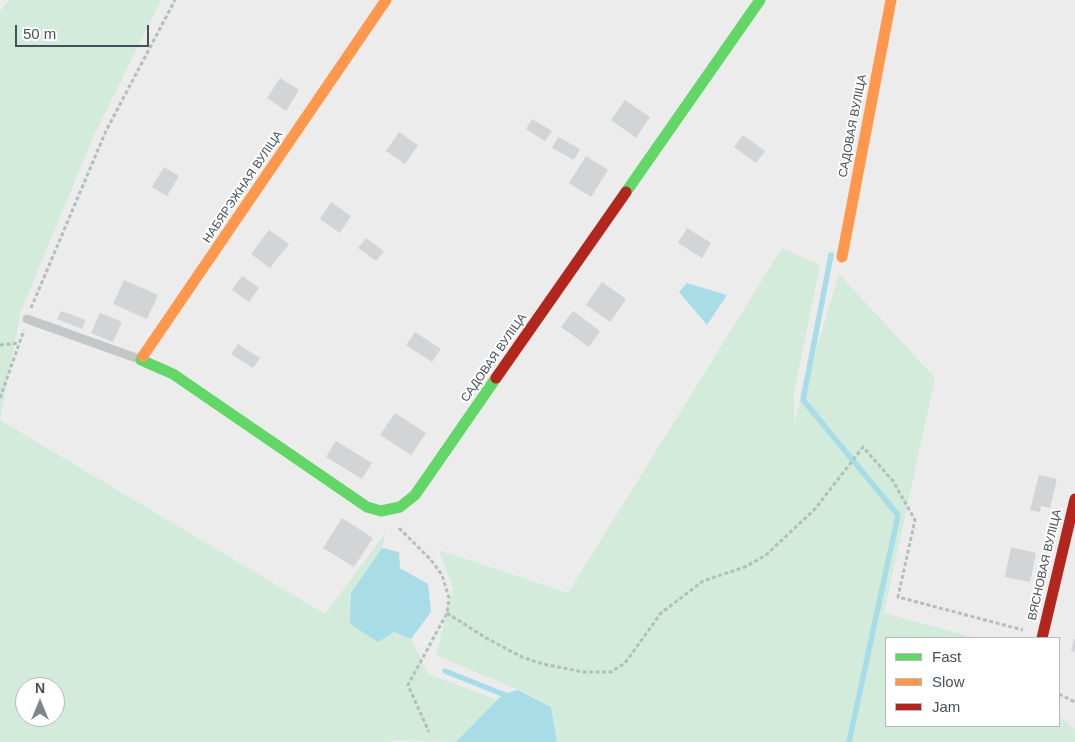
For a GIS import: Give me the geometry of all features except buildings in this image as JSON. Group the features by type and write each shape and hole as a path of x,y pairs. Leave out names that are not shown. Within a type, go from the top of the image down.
{"street":[{"name":"НАБЯРЭЖНАЯ ВУЛІЦА","path":"141,360 386,0"},
{"name":"САДОВАЯ ВУЛІЦА","path":"381,511 400,507 415,495 760,0"},
{"name":"САДОВАЯ ВУЛІЦА","path":"842,257 891,0"},
{"path":"141,360 173,374 367,507 381,511"},
{"name":"ВЯСНОВАЯ ВУЛІЦА","path":"1042,637 1075,499"}],"lane":[{"path":"27,320 141,360"}],"path":[{"path":"0,398 27,320 106,130 175,0"},
{"path":"0,345 19,343"},
{"path":"447,614 522,657 543,664 583,672 610,672 625,663 661,613 689,591 703,581 745,567 766,555 815,509 863,447 893,480 915,520 898,597 1042,637"},
{"path":"381,511 422,549 442,576 449,598 447,614 408,685 429,732"},
{"path":"1060,694 1075,702"}],"green space":[{"path":"9,0 161,0 94,135 21,311 0,420 0,11"},
{"path":"782,248 820,265 794,392 794,423 839,274 935,378 884,613 972,637 885,637 885,727 1060,727 1060,717 1075,729 1075,742 557,742 551,707 530,695 436,655 453,588 439,550 568,593"},
{"path":"0,420 325,614 386,532 382,548 351,593 394,632 411,639 428,674 498,700 456,742 395,740 389,742 0,742"}],"water":[{"path":"687,283 727,295 707,325 679,292"},
{"path":"382,548 399,552 400,568 428,584 431,612 411,639 394,632 378,642 350,624 351,593"},
{"path":"518,690 551,707 557,742 456,742 503,694"}],"waterway":[{"path":"831,255 803,400 898,515 849,742"},
{"path":"445,671 510,697"}],"traffic: fast":[{"path":"626,192 760,0"},
{"path":"143,356 141,360 173,374 367,507 381,511 400,507 415,495 496,378"}],"traffic: slow":[{"path":"143,356 386,0"},
{"path":"842,257 891,0"}],"traffic: jam":[{"path":"496,378 626,192"},
{"path":"1042,637 1075,499"}]}
